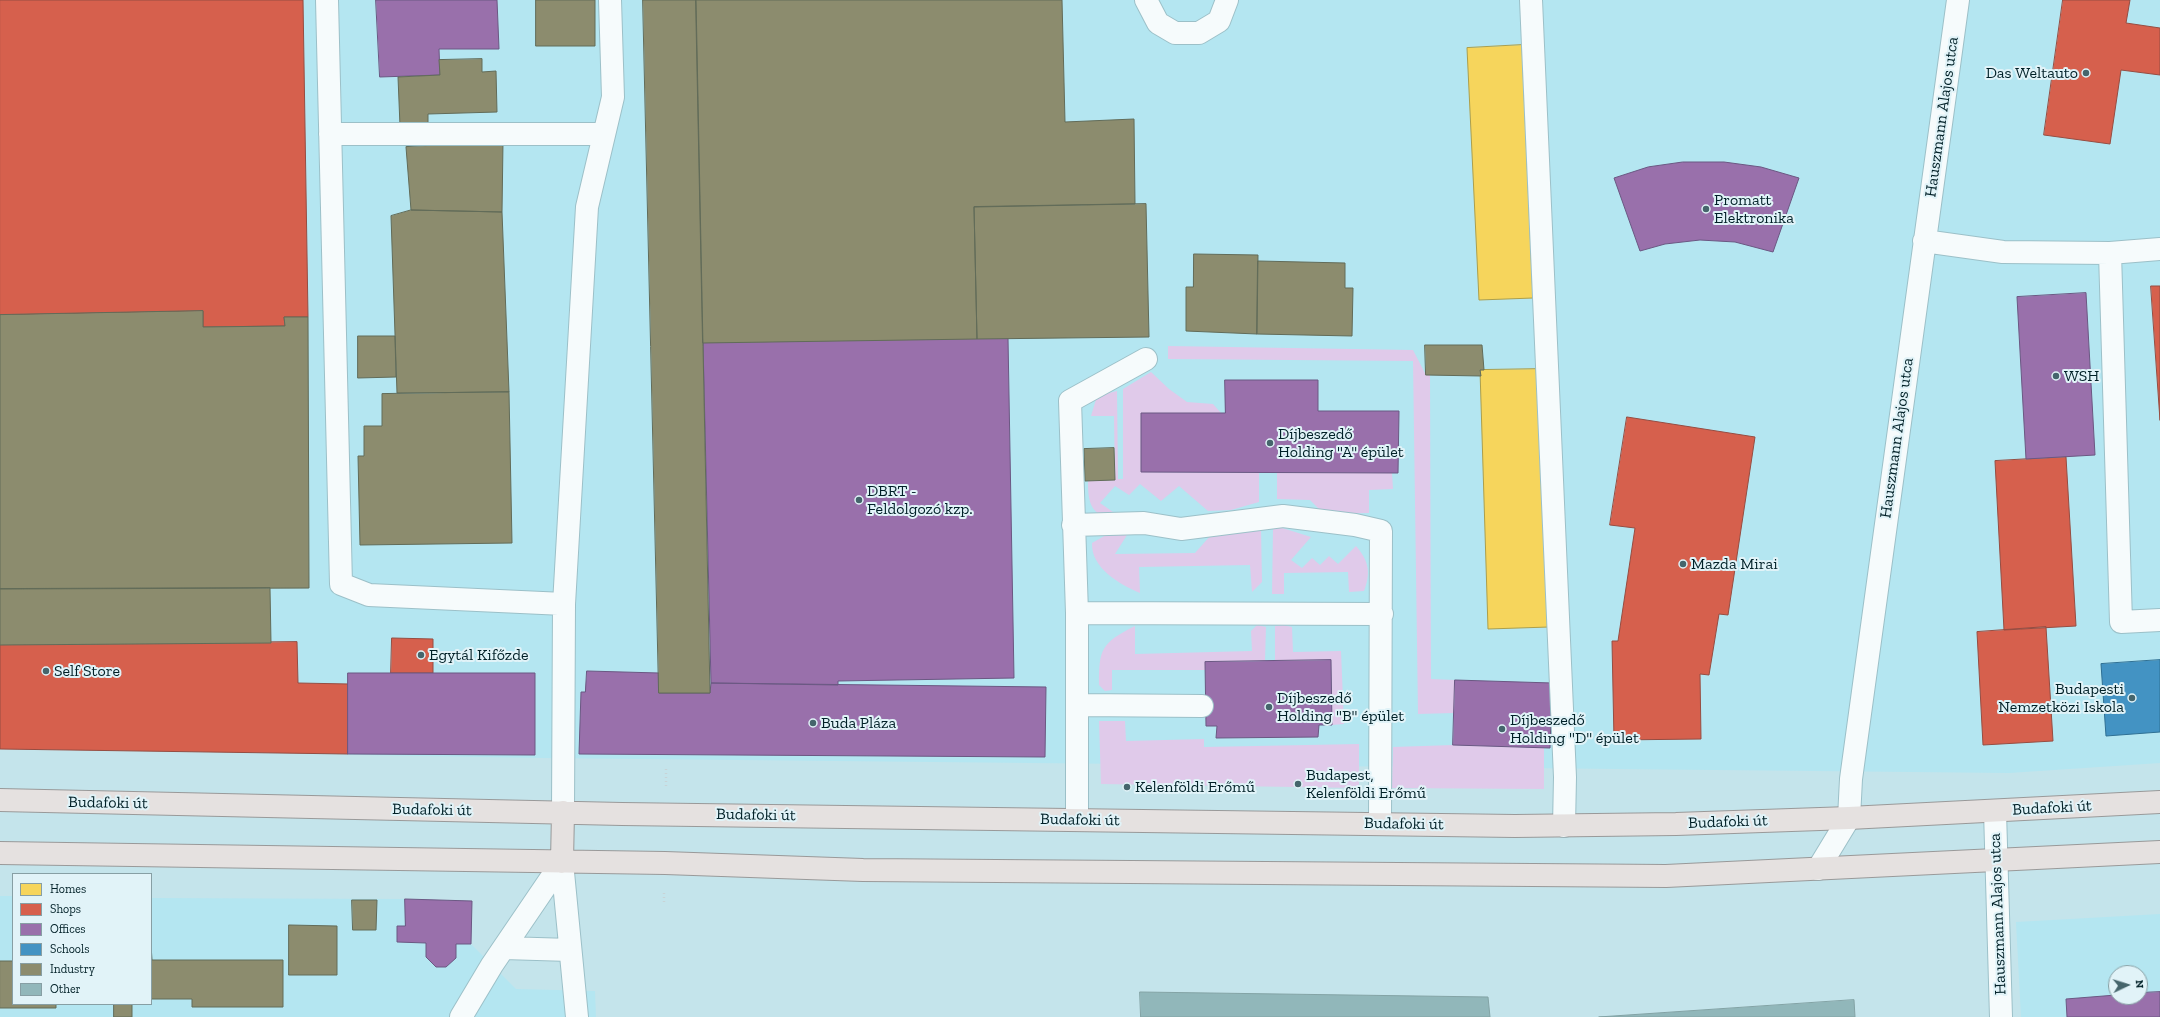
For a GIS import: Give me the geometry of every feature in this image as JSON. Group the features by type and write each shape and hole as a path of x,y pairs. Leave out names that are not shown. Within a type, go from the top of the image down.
{"main road":[{"name":"Budafoki út","path":"0,800 563,812 1564,826 1849,818 2160,802"},
{"path":"562,862 563,812"},
{"path":"0,853 562,862 863,870 1666,876 2160,852"}],"street":[{"path":"327,0 341,584 369,595 564,604"},
{"path":"563,812 564,604 587,207 613,97 610,0"},
{"path":"1146,0 1158,23 1175,33 1198,33 1219,21 1227,0"},
{"path":"1531,0 1565,777 1564,826"},
{"name":"Hauszmann Alajos utca","path":"1818,869 1849,818 1851,779 1958,0"},
{"path":"330,134 604,134"},
{"path":"1924,241 2003,252 2110,253 2160,249"},
{"path":"2110,253 2121,622 2160,620"},
{"path":"1077,820 1077,613 1070,401 1146,359"},
{"path":"1073,525 1144,523 1181,529 1283,516 1381,531 1382,614 1380,824"},
{"path":"1077,613 1382,614"},
{"path":"1078,705 1202,706"},
{"name":"Hauszmann Alajos utca","path":"1995,811 2001,1017"},
{"path":"461,1017 504,948 562,862"},
{"path":"562,862 577,1017"},
{"path":"504,948 570,950"}],"path":[{"path":"666,766 666,787"}],"shaded area":[{"path":"0,0 2160,0 2160,763 2009,773 542,758 0,749"},
{"path":"1168,346 1413,350 1426,375 1430,375 1431,679 1455,680 1454,713 1418,714 1413,361 1168,359"},
{"path":"1151,372 1169,389 1187,402 1213,404 1221,413 1141,413 1141,472 1259,473 1259,502 1231,510 1208,511 1179,486 1161,501 1140,484 1129,495 1115,486 1100,503 1113,512 1106,517 1096,512 1089,498 1088,481 1115,480 1114,416 1091,416 1097,396 1117,391 1118,479 1123,479 1123,389"},
{"path":"1277,473 1392,473 1393,489 1369,490 1369,513 1324,514 1310,500 1277,499"},
{"path":"1276,526 1311,537 1291,560 1302,568 1312,558 1320,565 1329,556 1338,564 1356,546 1364,557 1368,567 1368,578 1364,591 1349,592 1348,572 1284,573 1284,594 1272,594 1273,529"},
{"path":"1261,528 1262,582 1252,592 1250,565 1139,567 1140,593 1115,580 1108,574 1096,560 1093,552 1092,543 1106,535 1127,535 1115,554 1195,553 1211,535"},
{"path":"1257,625 1266,627 1265,661 1205,662 1205,670 1112,670 1112,690 1105,691 1099,685 1101,655 1104,648 1115,637 1135,626 1135,654 1252,651 1251,631"},
{"path":"1283,625 1292,627 1293,652 1341,651 1344,724 1332,725 1331,660 1275,661 1275,626"},
{"path":"1099,721 1125,721 1126,741 1204,739 1204,747 1359,744 1359,788 1101,784"},
{"path":"1453,745 1544,748 1544,789 1392,788 1393,747"},
{"path":"0,896 12,896 12,1005 152,1005 152,898 405,899 472,901 471,944 516,989 595,991 596,1017 0,1017"},
{"path":"2160,914 2160,1017 2021,1017 2016,922"}],"building: Homes":[{"path":"1522,45 1533,298 1479,300 1467,48"},
{"path":"1541,369 1549,627 1488,629 1480,370"}],"building: Shops":[{"path":"0,0 303,0 308,317 284,317 285,326 203,327 203,311 0,315"},
{"name":"Das Weltauto","path":"2063,0 2130,0 2126,23 2160,28 2160,75 2121,70 2110,144 2044,135"},
{"path":"2151,286 2160,286 2160,420"},
{"name":"Mazda Mirai","path":"1627,417 1755,437 1728,615 1719,614 1709,675 1700,674 1701,739 1614,740 1612,641 1618,641 1635,528 1610,525"},
{"path":"2066,457 2076,626 2004,630 1995,461"},
{"path":"2046,627 2053,741 1983,745 1977,632"},
{"path":"392,638 433,639 433,673 391,673"},
{"path":"297,642 298,683 349,684 348,754 0,749 0,645"}],"building: Offices":[{"path":"376,0 497,0 499,49 439,49 440,75 380,77"},
{"name":"Promatt Elektronika","path":"1683,162 1724,162 1761,167 1799,178 1773,252 1735,242 1700,240 1665,244 1640,251 1614,178 1648,167"},
{"name":"WSH","path":"2086,293 2095,455 2026,459 2017,297"},
{"name":"DBRT - Feldolgozó kzp.","path":"1008,338 1014,678 838,681 838,685 711,683 703,343"},
{"name":"Díjbeszedő Holding \"A\" épület","path":"1225,380 1318,380 1318,411 1399,411 1398,473 1141,472 1141,413 1225,413"},
{"name":"Díjbeszedő Holding \"B\" épület","path":"1331,660 1332,725 1319,725 1318,737 1216,738 1217,726 1206,726 1205,662"},
{"name":"Buda Pláza","path":"587,671 659,673 659,693 710,693 711,683 1046,687 1045,757 579,754 581,692 585,692"},
{"path":"348,673 535,673 535,755 348,754"},
{"name":"Díjbeszedő Holding \"D\" épület","path":"1455,680 1552,683 1550,748 1453,745"},
{"path":"405,899 472,901 471,944 456,944 456,958 446,967 436,967 426,957 426,943 397,942 397,926 405,926"},
{"path":"2160,992 2160,1017 2067,1017 2066,999 2108,996 2108,1005 2148,1005 2148,993"}],"building: Schools":[{"name":"Budapesti Nemzetközi Iskola","path":"2160,660 2160,732 2106,736 2101,664"}],"building: Industry":[{"path":"536,0 595,0 595,46 536,46"},
{"path":"643,0 696,0 710,693 659,693"},
{"path":"696,0 1062,0 1065,122 1134,119 1135,204 974,207 977,339 703,343"},
{"path":"482,59 482,72 496,71 497,112 428,114 428,125 400,126 398,77 440,75 439,60"},
{"path":"503,142 502,212 411,210 406,147"},
{"path":"1146,204 1149,337 977,339 974,207"},
{"path":"411,210 502,212 509,392 397,393 391,216"},
{"path":"1194,254 1258,255 1257,334 1186,331 1186,287 1193,287"},
{"path":"1258,261 1345,263 1345,288 1353,288 1352,336 1257,334"},
{"path":"203,311 203,327 285,326 284,317 308,317 309,588 0,589 0,315"},
{"path":"358,336 395,336 396,377 358,378"},
{"path":"1425,345 1482,345 1484,370 1480,370 1481,376 1426,375"},
{"path":"509,392 512,543 360,545 358,456 364,456 364,426 382,426 382,394"},
{"path":"1114,448 1115,480 1085,481 1084,449"},
{"path":"270,588 271,643 0,645 0,589"},
{"path":"352,900 377,900 376,930 353,930"},
{"path":"289,925 337,926 337,975 289,975"},
{"path":"152,960 283,960 283,1007 192,1007 192,999 152,999"},
{"path":"0,961 12,961 12,1005 56,1005 56,1008 0,1008"},
{"path":"114,1005 132,1005 132,1017 114,1017"}],"building: Other":[{"path":"1140,992 1488,997 1490,1017 1141,1017"},
{"path":"1854,1000 1855,1017 1599,1017"}],"place":[{"name":"Das Weltauto","path":"2086,73"},
{"name":"Promatt Elektronika","path":"1706,209"},
{"name":"WSH","path":"2056,376"},
{"name":"Díjbeszedő Holding \"A\" épület","path":"1270,443"},
{"name":"DBRT - Feldolgozó kzp.","path":"859,500"},
{"name":"Mazda Mirai","path":"1683,564"},
{"name":"Egytál Kifőzde","path":"421,655"},
{"name":"Self Store","path":"46,671"},
{"name":"Budapesti Nemzetközi Iskola","path":"2132,698"},
{"name":"Díjbeszedő Holding \"B\" épület","path":"1269,707"},
{"name":"Buda Pláza","path":"813,723"},
{"name":"Díjbeszedő Holding \"D\" épület","path":"1502,729"},
{"name":"Budapest, Kelenföldi Erőmű","path":"1298,784"},
{"name":"Kelenföldi Erőmű","path":"1127,787"}]}
